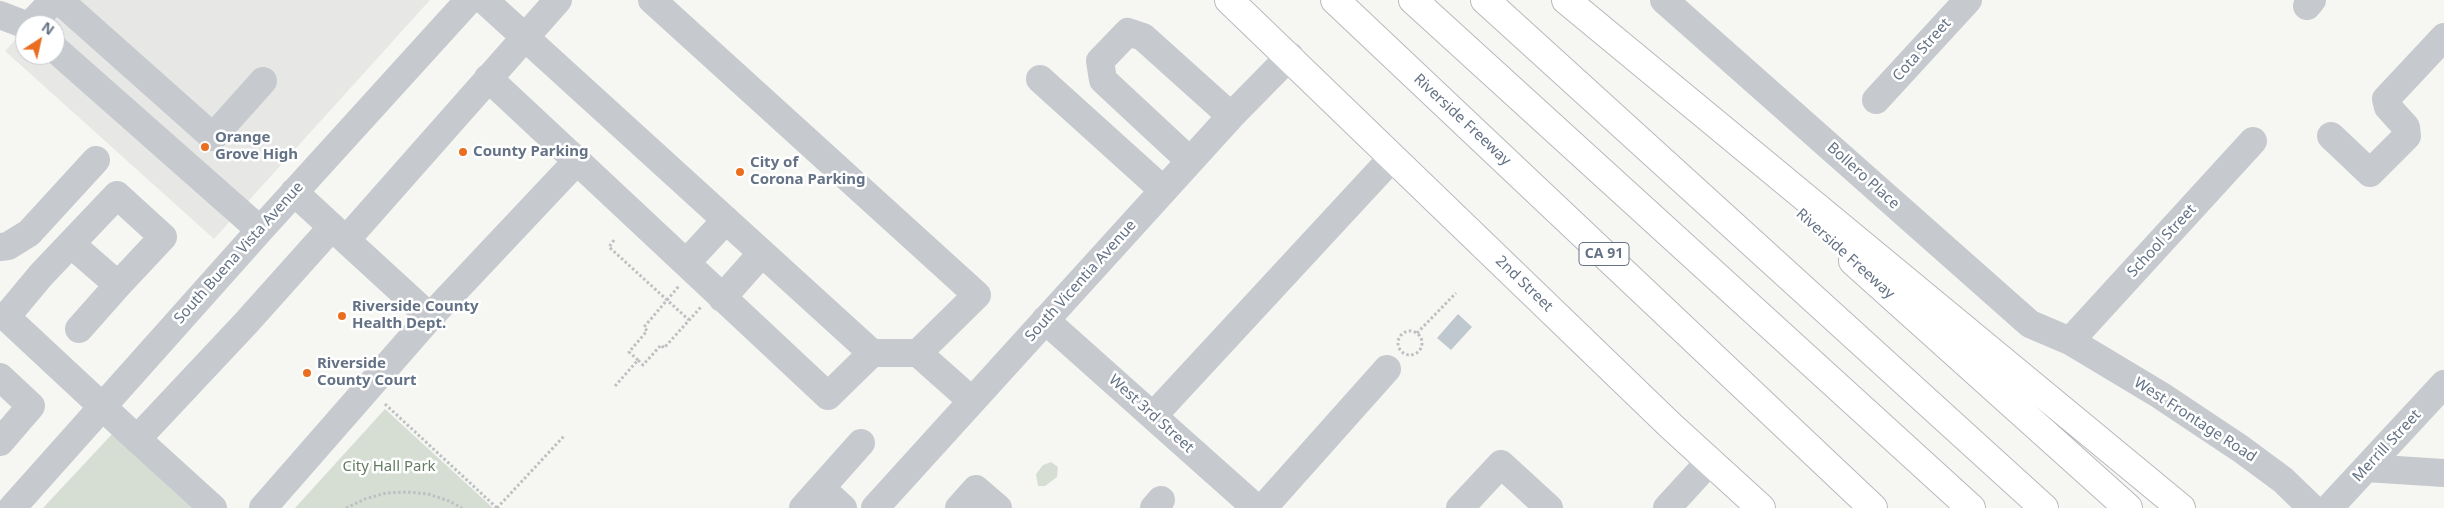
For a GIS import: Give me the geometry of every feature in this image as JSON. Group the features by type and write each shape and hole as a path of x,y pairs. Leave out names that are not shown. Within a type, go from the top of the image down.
{"main road":[{"name":"2nd Street","path":"1229,0 1290,56 1392,158 1761,508"},
{"name":"Riverside Freeway","path":"1335,0 1874,508"},
{"path":"1412,0 1971,508"},
{"path":"1485,0 2038,502"},
{"name":"Riverside Freeway","path":"1561,0 2128,508"},
{"path":"1566,0 2181,508"}],"street":[{"path":"40,15 54,0"},
{"path":"58,0 213,137"},
{"name":"South Buena Vista Avenue","path":"12,508 294,192 469,0"},
{"path":"484,0 872,353 918,353 972,401"},
{"path":"137,439 246,323 339,233 488,78 558,0"},
{"name":"Bollero Place","path":"1664,0 2030,324 2070,340"},
{"name":"Cota Street","path":"1876,100 1968,0"},
{"path":"655,1 976,296 918,353"},
{"path":"0,15 15,21"},
{"path":"1190,161 1103,80 1100,61 1128,32 1143,37 1231,116"},
{"path":"2331,136 2370,173 2407,136 2406,127 2388,107 2386,98 2444,37"},
{"name":"South Vicentia Avenue","path":"889,503 972,401 1231,116 1290,56"},
{"path":"65,58 260,230"},
{"path":"488,78 577,161 682,275 712,302 828,396 872,353"},
{"path":"1040,79 1163,190"},
{"path":"188,167 263,81"},
{"name":"School Street","path":"2070,340 2253,141"},
{"path":"1153,416 1392,158"},
{"path":"0,247 8,246 29,233 96,160"},
{"path":"262,508 430,317 577,161"},
{"path":"294,192 430,317"},
{"path":"79,329 163,237 117,195 2,316 213,508"},
{"path":"682,275 726,220"},
{"path":"71,244 118,285"},
{"path":"712,302 762,253"},
{"name":"West 3rd Street","path":"1046,320 1256,508"},
{"name":"West Frontage Road","path":"2070,340 2160,395 2241,449 2283,480 2312,508"},
{"path":"1263,508 1387,369"},
{"path":"0,377 31,406 0,442"},
{"name":"Merrill Street","path":"2330,508 2444,384"},
{"path":"803,508 861,443"},
{"path":"1667,508 1710,461"},
{"path":"1460,508 1501,464 1549,508"},
{"path":"2366,468 2444,473"},
{"path":"821,488 844,508"},
{"path":"959,508 976,489 998,508"}],"path":[{"path":"614,240 609,247 689,320"},
{"path":"682,275 667,300 644,327 648,331 629,352 643,365 661,345 664,348 689,320 712,302"},
{"path":"1417,333 1456,293"},
{"path":"1410,330 1417,333 1422,340 1419,351 1413,355 1402,352 1398,346 1401,335 1410,330"},
{"path":"615,386 638,360"},
{"path":"368,388 497,508 565,434"},
{"path":"346,508 365,499 386,493 407,492 428,494 449,501 462,508"}],"shaded area":[{"name":"Orange Grove High","path":"51,0 430,0 214,239 21,65 65,65 65,15 37,15"},
{"name":"Orange Grove High","path":"15,40 15,60 5,51"},
{"path":"1458,314 1472,327 1451,350 1437,338"}],"green space":[{"name":"City Hall Park","path":"385,409 493,508 295,508"},
{"path":"114,432 197,508 43,508"},
{"path":"1051,462 1058,467 1057,477 1045,486 1038,486 1036,474 1043,465"}],"place":[{"name":"Orange Grove High","path":"205,147"},
{"name":"County Parking","path":"463,152"},
{"name":"City of Corona Parking","path":"740,172"},
{"name":"Riverside County Health Dept.","path":"342,316"},
{"name":"Riverside County Court","path":"307,373"}]}
